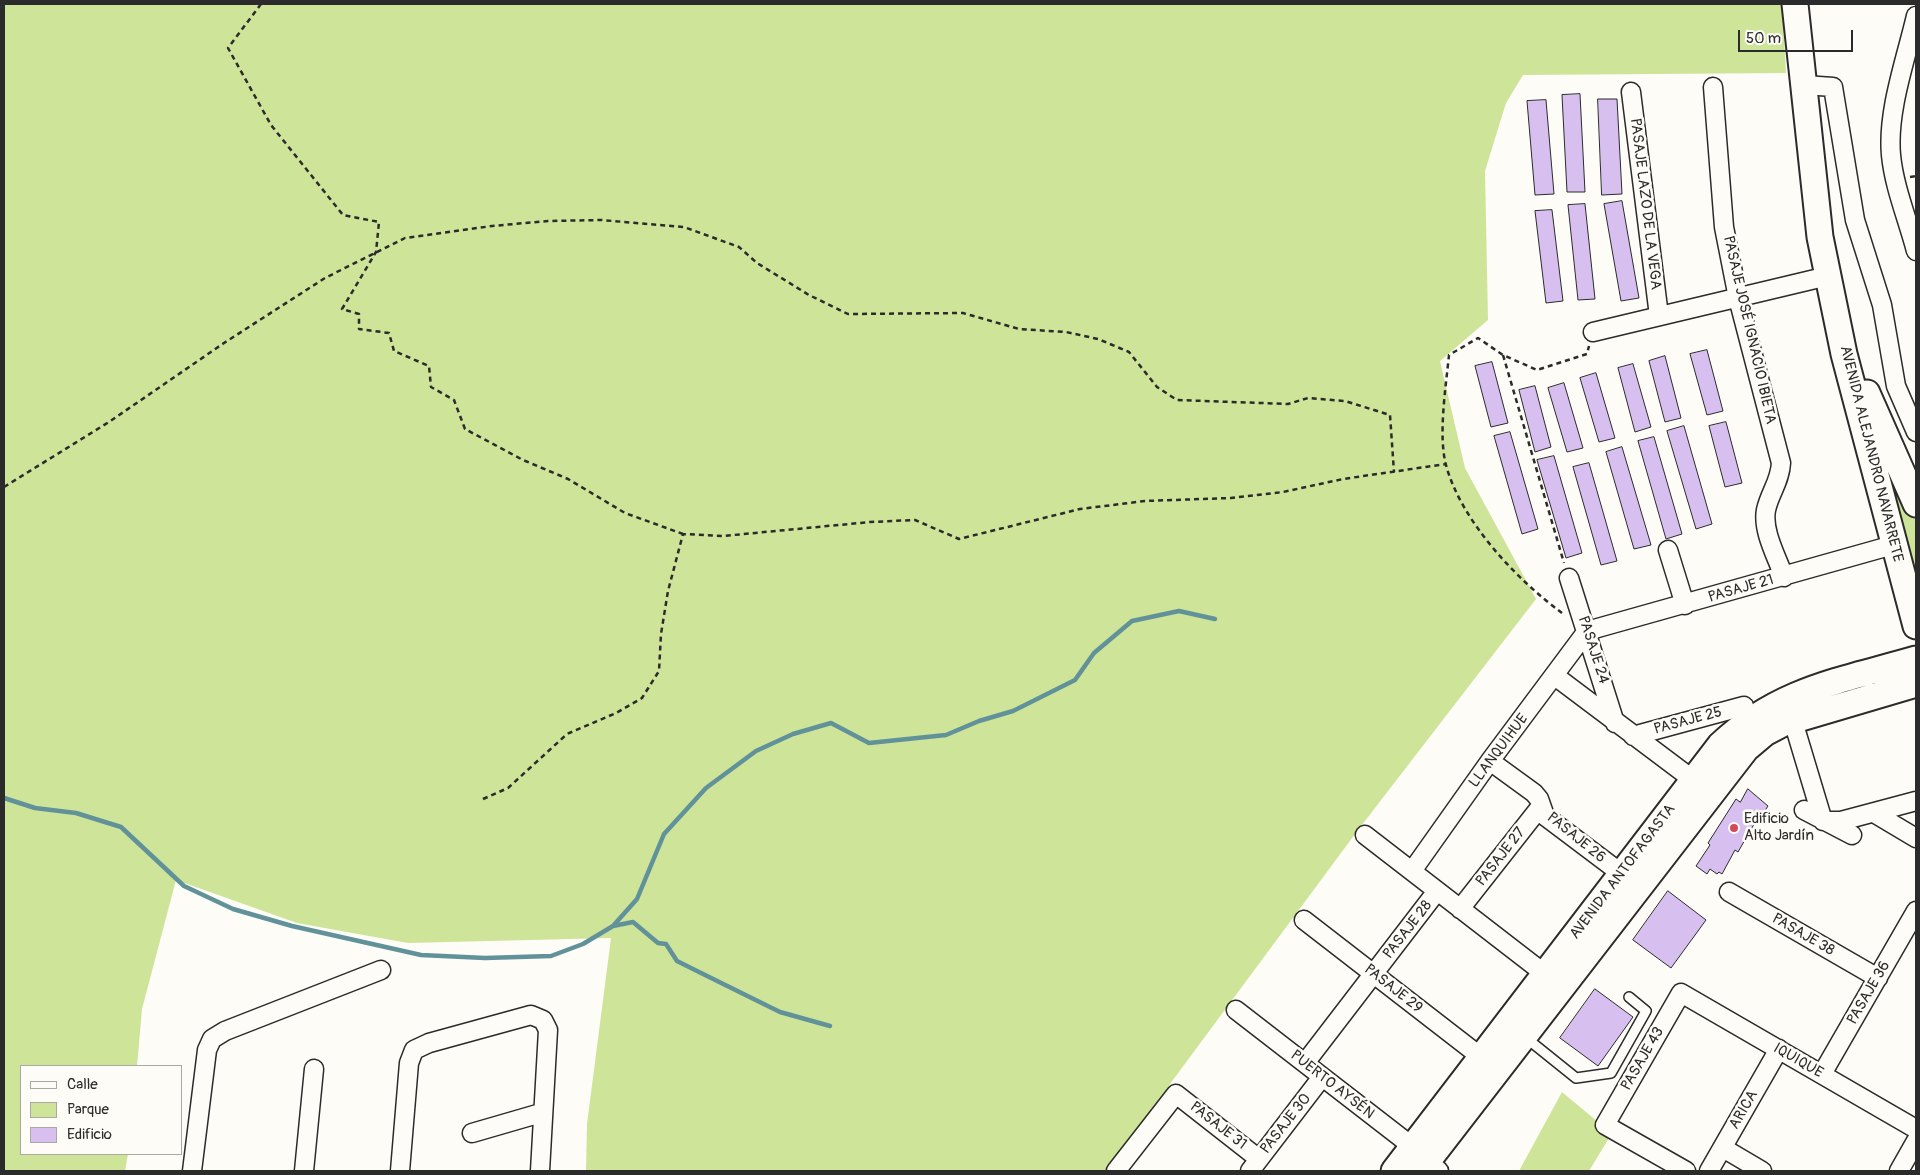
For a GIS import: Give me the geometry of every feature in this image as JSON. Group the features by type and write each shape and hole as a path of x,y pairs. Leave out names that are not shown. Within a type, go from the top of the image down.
{"street":[{"name":"AVENIDA ALEJANDRO NAVARRETE","path":"1794,4 1820,237 1844,354 1916,626"},
{"path":"1916,16 1894,109 1890,142 1892,168 1916,251"},
{"path":"1804,85 1833,87 1855,220 1882,305 1896,386 1916,432"},
{"name":"PASAJE JOSÉ IGNACIO IBIETA","path":"1713,87 1724,227 1738,298 1781,463 1781,477 1766,510 1765,523 1784,577"},
{"name":"PASAJE LAZO DE LA VEGA","path":"1631,92 1659,316"},
{"path":"1593,332 1828,276"},
{"name":"AVENIDA ALEJANDRO NAVARRETE","path":"1836,311 1862,383 1914,486"},
{"name":"PASAJE 21","path":"1587,631 1894,545"},
{"path":"1668,550 1685,605"},
{"name":"PASAJE 24","path":"1569,578 1615,722"},
{"name":"LLANQUIHUE","path":"1412,871 1490,761 1587,631"},
{"name":"AVENIDA ANTOFAGASTA","path":"1394,1171 1424,1163 1523,1036 1553,980 1622,874 1720,744 1736,730 1773,705 1803,692 1916,659"},
{"name":"PASAJE 25","path":"1555,676 1692,779"},
{"name":"AVENIDA ANTOFAGASTA","path":"1424,1163 1482,1057 1553,980 1737,759 1765,734 1793,720 1916,684"},
{"name":"PASAJE 25","path":"1633,736 1744,706"},
{"path":"1793,720 1823,821"},
{"name":"PASAJE 26","path":"1490,761 1534,793 1539,799 1545,816 1622,874"},
{"path":"1823,821 1841,821 1916,801"},
{"name":"PASAJE 27","path":"1460,908 1541,806"},
{"path":"1804,810 1852,835"},
{"path":"1874,813 1916,838"},
{"path":"1365,835 1553,980"},
{"name":"PASAJE 28","path":"1305,1063 1438,891"},
{"name":"PASAJE 38","path":"1729,892 1878,978"},
{"name":"PASAJE 36","path":"1822,1074 1916,911"},
{"name":"PASAJE 29","path":"1304,920 1482,1057"},
{"path":"192,1171 208,1050 212,1039 225,1031 380,970"},
{"name":"IQUIQUE","path":"1681,993 1916,1129"},
{"name":"PASAJE 43","path":"1660,1165 1605,1125 1681,993"},
{"name":"PUERTO AYSÉN","path":"1236,1010 1305,1063 1424,1163"},
{"path":"400,1171 409,1063 414,1050 420,1046 530,1015 541,1018 548,1030 541,1113 540,1171"},
{"name":"ARICA","path":"1710,1171 1779,1050"},
{"path":"304,1171 314,1069"},
{"name":"PASAJE 30","path":"1255,1165 1322,1077"},
{"name":"PASAJE 31","path":"1116,1171 1176,1094 1255,1165"},
{"path":"472,1133 541,1113"},
{"path":"1899,1171 1916,1141"},
{"path":"1723,1148 1762,1171"},
{"path":"1660,1165 1686,1171"}],"lane":[{"path":"1523,1036 1576,1078 1611,1073 1646,1011 1628,997"}],"path":[{"path":"261,4 228,48 271,125 343,215 379,222 376,252 342,309 359,314 359,329 389,333 394,352 429,366 431,387 454,400 465,429 523,460 568,479 625,513 683,534 723,536 870,522 914,520 959,539 1080,509 1144,501 1231,498 1283,492 1343,479 1446,464"},
{"path":"4,487 109,422 224,343 325,278 405,238 539,222 601,220 684,227 739,246 758,263 809,295 848,314 963,313 1020,329 1066,332 1098,339 1129,352 1157,387 1177,400 1288,404 1308,398 1345,402 1390,415 1394,472"},
{"path":"1563,614 1498,553 1479,532 1459,496 1446,464 1442,413 1449,355 1478,338 1503,355 1537,370 1587,354 1593,332"},
{"path":"1503,355 1569,578"},
{"path":"483,800 508,788 536,765 567,734 616,713 642,698 659,672 661,634 668,591 683,534"}],"green space":[{"path":"4,4 1782,4 1786,73 1523,75 1506,103 1485,171 1488,320 1440,361 1465,468 1536,599 1358,830 1170,1084 1164,1098 1107,1171 586,1171 587,1124 611,938 408,943 297,923 176,880 142,1009 137,1065 20,1065 20,1155 128,1155 125,1171 4,1171"},
{"path":"1881,455 1916,518 1916,585"},
{"path":"1562,1092 1598,1122 1609,1138 1589,1171 1519,1171"}],"building":[{"path":"1580,94 1585,192 1567,192 1562,95"},
{"path":"1598,99 1617,99 1622,194 1602,195"},
{"path":"1546,100 1554,194 1535,195 1527,101"},
{"path":"1622,201 1639,298 1621,301 1604,204"},
{"path":"1585,204 1595,299 1578,300 1568,205"},
{"path":"1552,210 1563,301 1546,303 1535,211"},
{"path":"1707,350 1723,411 1707,415 1690,354"},
{"path":"1665,356 1681,418 1665,422 1649,361"},
{"path":"1492,362 1508,423 1491,427 1475,366"},
{"path":"1633,364 1651,427 1635,432 1618,368"},
{"path":"1596,373 1615,438 1599,442 1580,378"},
{"path":"1564,383 1583,448 1567,452 1548,388"},
{"path":"1535,386 1551,447 1535,452 1519,390"},
{"path":"1726,422 1742,483 1725,487 1709,426"},
{"path":"1684,426 1712,524 1696,529 1667,431"},
{"path":"1510,432 1538,529 1522,534 1494,436"},
{"path":"1654,437 1682,534 1666,539 1638,441"},
{"path":"1622,447 1651,545 1634,549 1606,452"},
{"path":"1554,456 1582,553 1566,558 1537,460"},
{"path":"1589,463 1617,561 1601,565 1573,467"},
{"name":"Edificio Alto Jardín","path":"1748,789 1768,806 1762,815 1760,814 1738,852 1735,850 1722,874 1719,872 1717,874 1710,869 1707,874 1696,866 1736,799 1740,802"},
{"path":"1668,891 1706,920 1671,968 1633,940"},
{"path":"1595,989 1633,1017 1598,1066 1560,1038"}],"waterway":[{"path":"4,798 35,808 76,813 121,827 184,886 233,909 292,926 421,955 485,958 551,956 583,944 613,926 637,899 664,834 706,788 756,751 793,734 831,723 869,743 946,735 979,721 1013,711 1075,680 1094,653 1132,621 1179,611 1215,619"},
{"path":"613,926 633,922 658,943 666,944 677,961 780,1012 830,1026"}],"place":[{"name":"Edificio Alto Jardín","path":"1734,828"}]}
